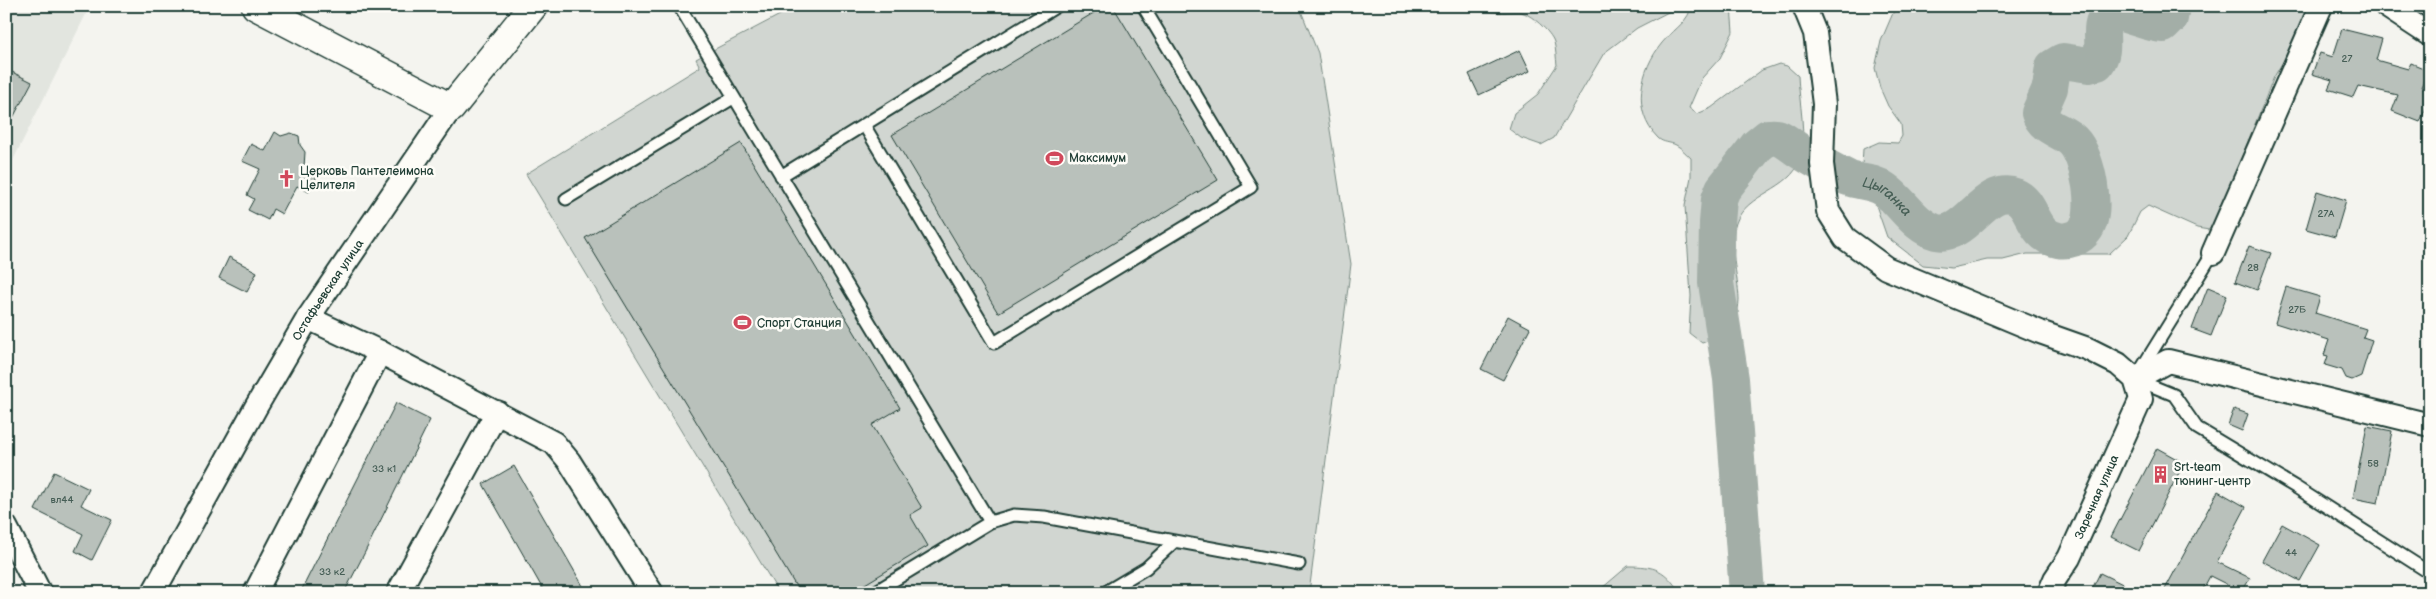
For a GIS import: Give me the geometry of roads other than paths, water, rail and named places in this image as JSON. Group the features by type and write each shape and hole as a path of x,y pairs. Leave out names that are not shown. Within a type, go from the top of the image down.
{"street":[{"path":"256,6 452,108"},
{"name":"Остафьевская улица","path":"153,593 256,407 308,318 452,108 533,6"},
{"path":"1804,6 1815,34 1824,104 1822,164 1828,211 1845,238 1886,268 2040,332 2088,349 2118,364 2138,389 2168,361 2430,425"},
{"path":"2213,253 2321,6"},
{"path":"2386,6 2430,35"},
{"path":"308,318 380,352 554,443 569,461 652,593"},
{"path":"255,593 380,352"},
{"name":"Заречная улица","path":"2051,591 2055,579 2069,558 2138,389"},
{"path":"398,593 497,412"},
{"path":"6,527 40,593"}],"lane":[{"path":"678,6 990,522"},
{"path":"781,176 1057,6"},
{"path":"864,125 994,343 1252,187 1142,6"},
{"path":"566,199 733,98"},
{"path":"2213,253 2138,389 2174,395 2197,428 2297,488 2430,573"},
{"path":"873,593 990,522 1014,515 1044,517 1300,564"},
{"path":"1104,593 1146,568 1175,541"}],"waterway":[{"name":"Цыганка","path":"1747,593 1731,379 1716,283 1717,223 1719,199 1723,189 1757,146 1768,137 1777,137 1835,172 1857,181 1880,186 1891,194 1921,225 1936,232 1947,232 1957,228 1985,204 2004,194 2015,196 2021,200 2038,226 2049,237 2058,240 2073,239 2083,233 2089,222 2091,211 2090,185 2078,148 2069,137 2045,123 2039,113 2050,88 2053,67 2063,61 2089,65 2097,63 2102,51 2102,25 2108,14 2126,15 2149,23 2163,25 2170,18 2172,6"}],"place":[{"name":"Максимум","path":"1055,158"},
{"name":"Церковь Пантелеимона Целителя","path":"286,178"},
{"name":"Спорт Станция","path":"743,323"},
{"name":"Srt-team тюнинг-центр","path":"2160,474"}]}
